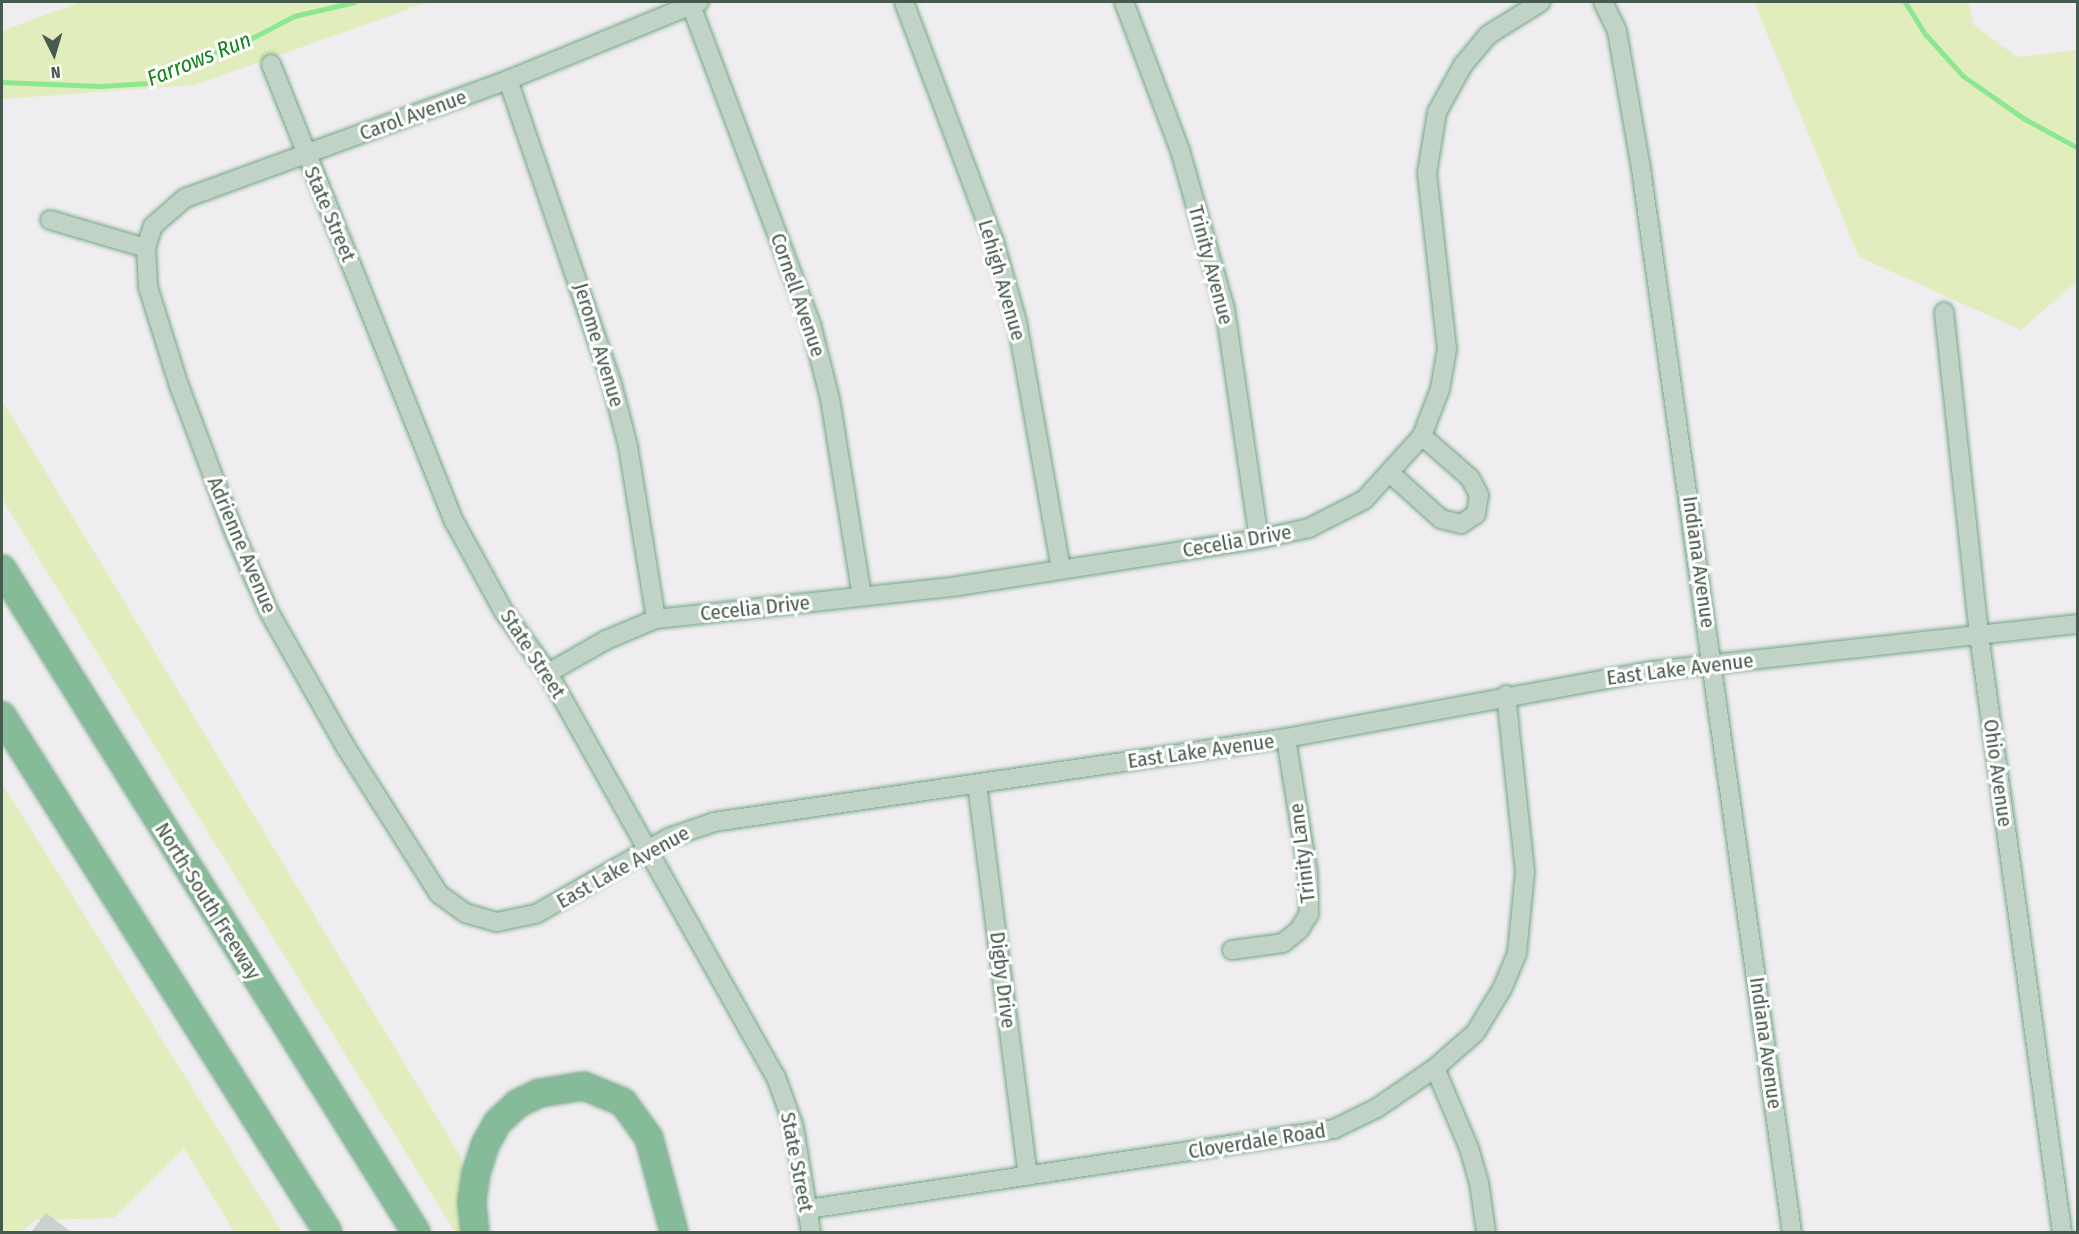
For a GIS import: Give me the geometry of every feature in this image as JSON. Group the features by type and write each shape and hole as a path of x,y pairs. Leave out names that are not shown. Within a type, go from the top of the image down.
{"highway":[{"name":"North-South Freeway","path":"2,569 416,1233"},
{"path":"2,716 328,1233"},
{"path":"475,1233 472,1201 476,1173 485,1145 498,1122 517,1104 540,1093 584,1086 623,1102 649,1138 674,1233"}],"street":[{"name":"Lehigh Avenue","path":"904,2 994,241 1017,322 1061,569"},
{"name":"Trinity Avenue","path":"1124,2 1180,150 1225,309 1260,539"},
{"name":"Cecelia Drive","path":"548,673 606,640 656,618 862,596 1260,539 1309,528 1337,517 1364,500 1391,474 1422,436 1440,389 1447,349 1427,173 1437,112 1463,65 1488,35 1541,2"},
{"name":"Indiana Avenue","path":"1603,2 1617,31 1641,169 1714,664 1792,1233"},
{"name":"Carol Avenue","path":"146,248 153,226 185,198 508,80 695,3"},
{"name":"Cornell Avenue","path":"695,3 811,324 830,399 862,596"},
{"name":"State Street","path":"271,64 304,154 339,232 455,523 504,612 548,673 776,1077 794,1127 811,1233"},
{"name":"Jerome Avenue","path":"508,80 612,384 628,446 656,618"},
{"path":"50,220 146,248"},
{"name":"Adrienne Avenue","path":"146,248 148,287 178,383 234,532 269,612 392,820"},
{"name":"Ohio Avenue","path":"1944,312 1979,635 2062,1233"},
{"path":"1391,474 1441,519 1461,524 1476,514 1479,495 1470,478 1422,436"},
{"name":"East Lake Avenue","path":"392,820 439,894 465,913 497,922 536,914 668,838 714,822 1286,738 1506,695 1714,664 2078,624"},
{"name":"Cloverdale Road","path":"808,1209 1334,1129 1377,1108 1435,1068 1474,1033 1502,989 1517,953 1525,872 1506,695"},
{"name":"Trinity Lane","path":"1232,950 1282,943 1299,930 1309,914 1308,873 1286,738"},
{"name":"Digby Drive","path":"977,784 1028,1176"},
{"path":"1435,1068 1469,1148 1479,1182 1486,1233"}],"green space":[{"path":"80,2 429,2 195,85 2,99 2,31"},
{"path":"1754,2 1968,2 1974,25 2017,57 2077,50 2077,281 2021,330 1859,257"},
{"path":"2,400 461,1157 466,1232 455,1232 2,499"},
{"path":"2,783 282,1232 234,1232 184,1148 114,1218 35,1220 21,1232 2,1232"}],"building":[{"path":"46,1213 71,1232 31,1232"}],"waterway":[{"name":"Farrows Run","path":"2,82 100,86 148,83 192,57 233,48 294,16 354,2"},
{"name":"Farrows Run","path":"1905,2 1926,35 1963,76 2023,118 2078,148"}]}
